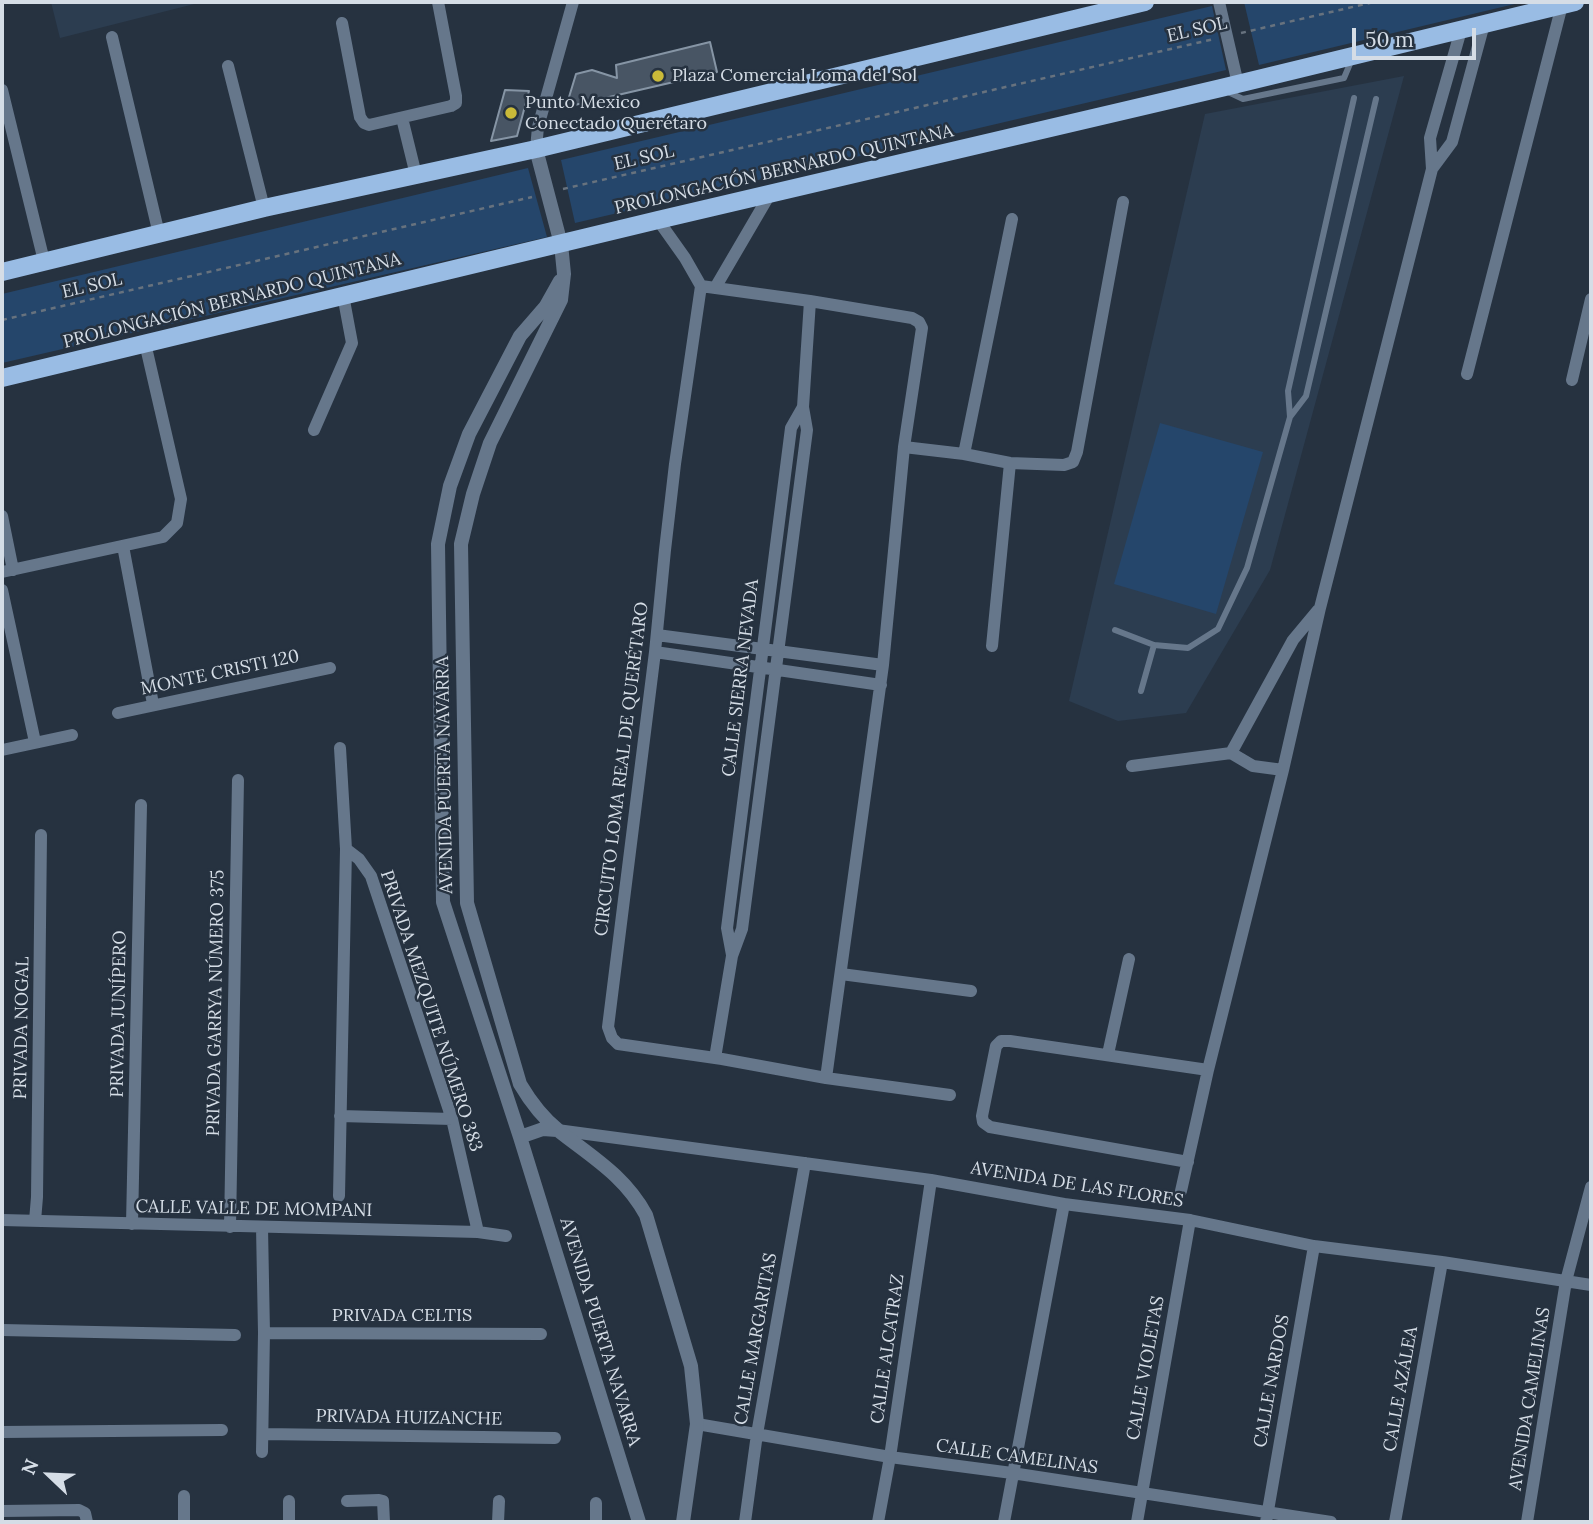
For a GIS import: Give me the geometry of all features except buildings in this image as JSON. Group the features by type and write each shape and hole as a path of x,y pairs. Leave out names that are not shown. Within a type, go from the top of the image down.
{"main road":[{"path":"2,272 264,208 536,149 1138,3"},
{"name":"PROLONGACIÓN BERNARDO QUINTANA","path":"2,378 1569,4"}],"street":[{"path":"342,23 360,117 369,125 402,118 451,107 456,103 438,2"},
{"path":"536,149 538,127 573,2"},
{"path":"1219,2 1227,36 1229,86"},
{"path":"1467,374 1569,4"},
{"path":"1432,169 1452,142 1483,24"},
{"path":"1181,1191 1320,608 1432,169 1430,138 1461,30"},
{"path":"112,37 159,234"},
{"path":"228,66 264,208"},
{"path":"2,90 44,261"},
{"path":"402,118 416,175"},
{"name":"AVENIDA PUERTA NAVARRA","path":"536,149 561,244 564,274 561,300 490,443 473,494 461,544 467,903 520,1084 530,1101 557,1130 619,1178 638,1199 646,1215 691,1366 698,1424 683,1522"},
{"name":"CIRCUITO LOMA REAL DE QUERÉTARO","path":"770,194 708,287 676,464 608,1027 612,1038 618,1044 950,1095"},
{"path":"904,447 1010,463 1064,465 1073,462 1123,202"},
{"path":"964,454 1012,219"},
{"path":"658,220 708,287 810,300 912,318 919,322 922,328 904,447 881,685 826,1078"},
{"name":"AVENIDA PUERTA NAVARRA","path":"564,274 546,306 520,336 469,434 450,486 438,544 443,902 520,1137 639,1522"},
{"path":"314,430 352,343 343,295"},
{"path":"1572,380 1591,299"},
{"name":"CALLE SIERRA NEVADA","path":"715,1058 732,956 742,929 807,430 803,407 810,300"},
{"path":"2,516 7,571 163,537 177,523 181,499 145,343"},
{"name":"CALLE SIERRA NEVADA","path":"732,956 727,928 762,649 791,428 803,407"},
{"path":"992,646 1010,463"},
{"path":"122,546 153,704"},
{"path":"2,590 35,743"},
{"path":"1231,753 1293,640 1320,608"},
{"path":"657,635 883,665"},
{"path":"655,652 881,685"},
{"name":"MONTE CRISTI 120","path":"118,713 330,668"},
{"path":"440,688 463,687"},
{"path":"2,750 72,735"},
{"path":"339,1196 346,849 340,748"},
{"path":"1132,766 1231,753 1253,766 1283,770"},
{"name":"PRIVADA GARRYA NÚMERO 375","path":"230,1227 238,780"},
{"name":"PRIVADA JUNÍPERO","path":"132,1224 141,805"},
{"name":"PRIVADA NOGAL","path":"35,1221 41,835"},
{"name":"PRIVADA MEZQUITE NÚMERO 383","path":"346,849 359,859 372,876 452,1119 478,1232"},
{"path":"1108,1054 1129,959"},
{"path":"841,974 971,991"},
{"path":"1188,1161 990,1127 983,1122 982,1116 996,1046 1001,1041 1208,1070"},
{"path":"340,1116 452,1119"},
{"path":"520,1137 543,1129 557,1130"},
{"name":"AVENIDA DE LAS FLORES","path":"557,1130 930,1180 1064,1204 1190,1220 1314,1246 1591,1285"},
{"name":"CALLE MARGARITAS","path":"745,1522 757,1434 805,1163"},
{"name":"CALLE ALCATRAZ","path":"878,1522 930,1180"},
{"name":"AVENIDA CAMELINAS","path":"1527,1522 1566,1281 1591,1187"},
{"path":"1004,1522 1064,1204"},
{"name":"CALLE VALLE DE MOMPANI","path":"2,1220 478,1232 506,1236"},
{"name":"CALLE VIOLETAS","path":"1137,1522 1190,1220"},
{"path":"262,1227 262,1452"},
{"name":"CALLE NARDOS","path":"1266,1517 1314,1246"},
{"name":"CALLE AZÁLEA","path":"1395,1522 1442,1262"},
{"path":"2,1330 235,1335"},
{"name":"PRIVADA CELTIS","path":"264,1333 541,1334"},
{"name":"CALLE CAMELINAS","path":"698,1424 890,1457 1142,1493 1266,1517 1331,1522"},
{"path":"2,1432 222,1430"},
{"name":"PRIVADA HUIZANCHE","path":"263,1434 555,1438"},
{"path":"184,1496 184,1522"},
{"path":"347,1500 383,1502 384,1522"},
{"path":"289,1501 289,1522"},
{"path":"498,1522 499,1501"},
{"path":"596,1503 596,1522"},
{"path":"2,1511 79,1510 85,1513 88,1522"}],"lane":[{"path":"1115,630 1154,645 1188,648 1218,629 1247,568 1290,417 1288,391 1354,98"},
{"path":"1290,417 1306,396 1376,99"},
{"path":"1288,391 1306,396"},
{"path":"1141,691 1154,645"}],"path":[{"name":"EL SOL","path":"2,320 1374,2"}],"shaded area":[{"path":"51,2 202,2 60,38"},
{"path":"1244,2 1523,2 1259,65"},
{"path":"1212,6 1226,70 575,223 561,160"},
{"path":"1404,76 1270,570 1186,713 1118,721 1069,701 1205,114"},
{"path":"528,168 547,237 2,363 2,294"},
{"path":"1160,423 1263,452 1216,614 1114,584"}],"place":[{"name":"Plaza Comercial Loma del Sol","path":"658,76"},
{"name":"Punto Mexico Conectado Querétaro","path":"511,113"}]}
